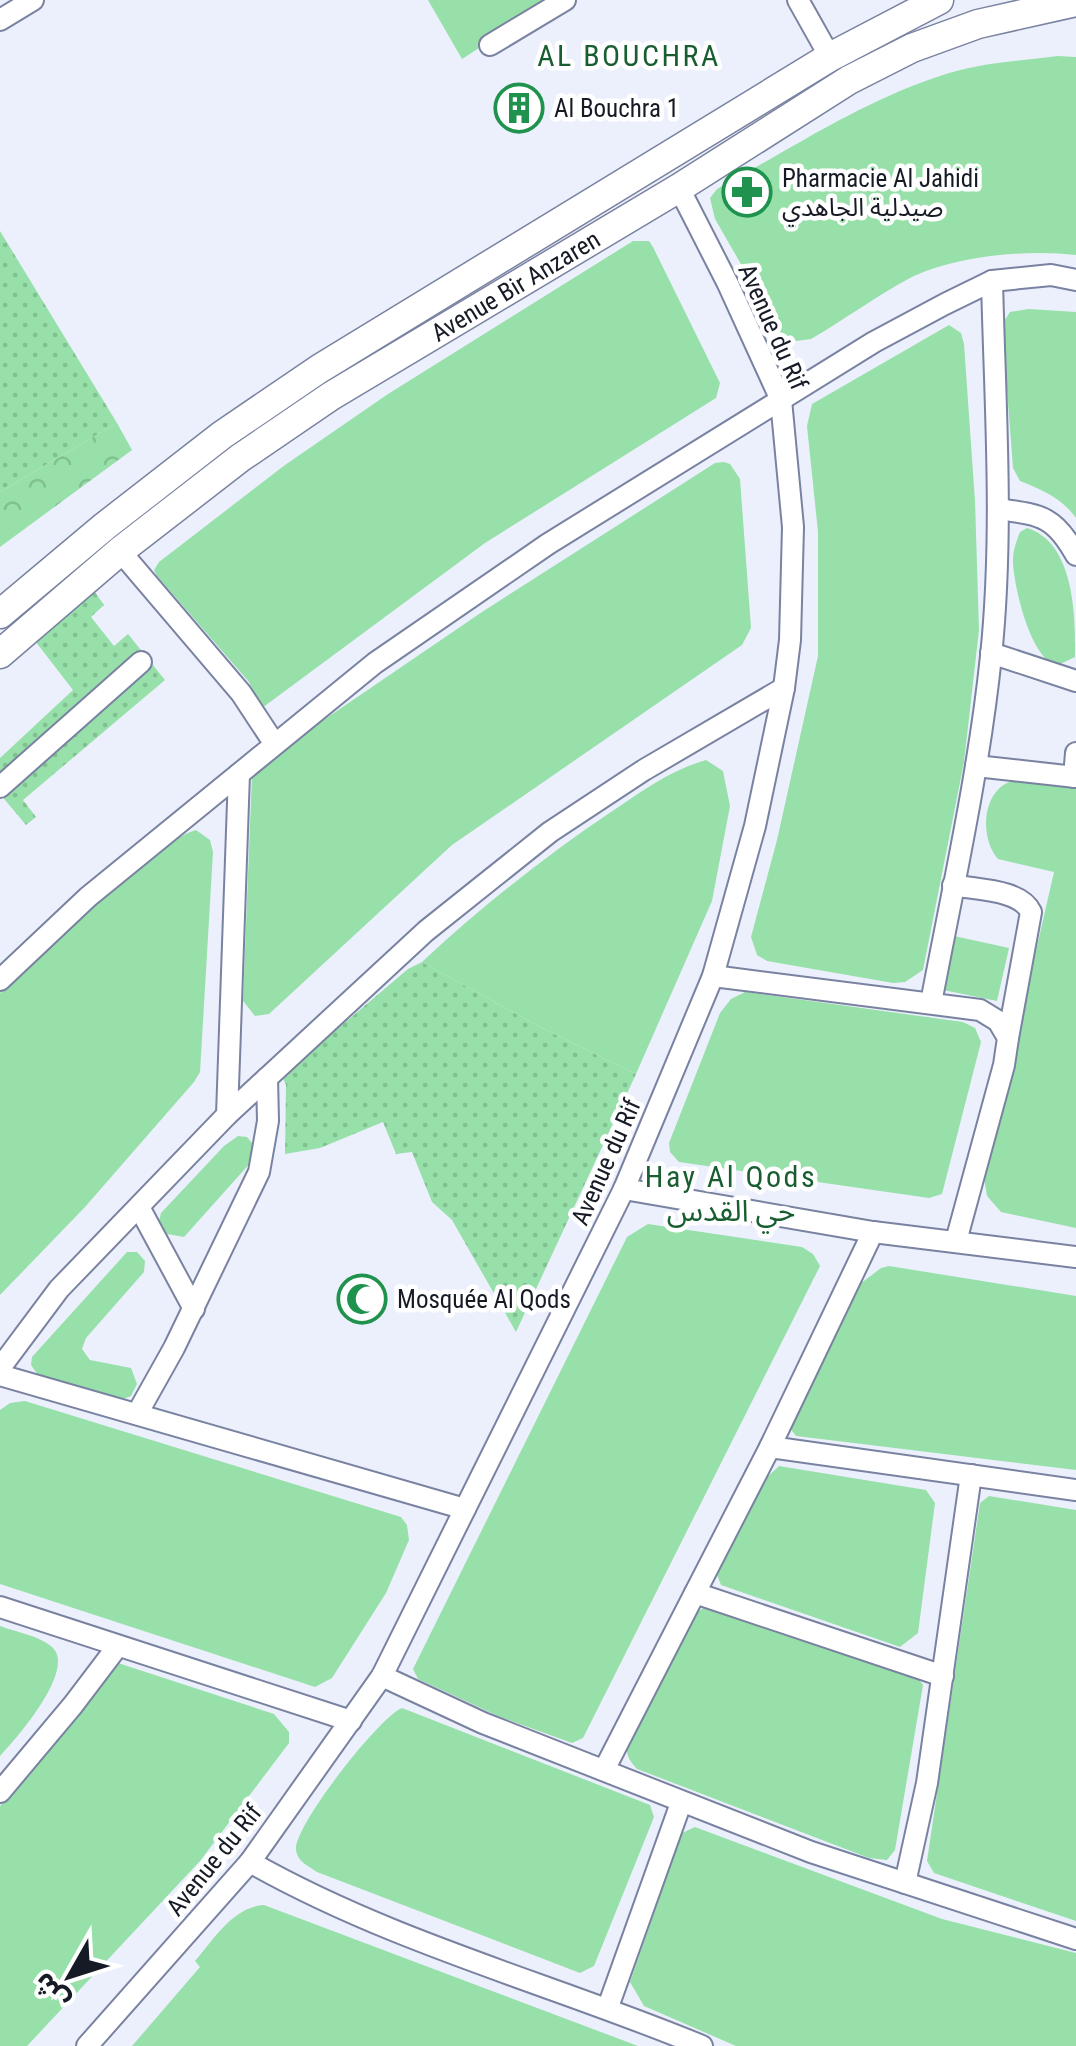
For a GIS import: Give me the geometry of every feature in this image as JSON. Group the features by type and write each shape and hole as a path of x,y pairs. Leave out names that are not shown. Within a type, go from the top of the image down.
{"main road":[{"name":"Avenue Bir Anzaren","path":"0,614 104,526 318,369 830,57 939,0"},
{"name":"Avenue Bir Anzaren","path":"0,654 120,552 240,458 332,396 679,188 849,80 912,48 978,24 1076,2"}],"street":[{"path":"0,20 33,0"},
{"path":"490,46 565,0"},
{"path":"798,0 830,57"},
{"name":"Avenue du Rif","path":"86,2046 250,1862 382,1676 624,1189 713,976 755,826 784,688 790,640 793,527 781,400 679,188"},
{"path":"0,980 88,898 274,743 375,663 548,544 874,342 992,281 1052,275 1076,280"},
{"path":"930,1002 976,766 991,653 998,509 992,281"},
{"path":"998,509 1042,516 1058,526 1076,555"},
{"path":"120,552 241,692 274,743"},
{"path":"991,653 1076,681"},
{"path":"0,787 141,662"},
{"path":"466,1509 0,1371 59,1290 227,1115 426,931 550,832 644,770 784,688"},
{"path":"976,766 1075,777 1076,753"},
{"path":"227,1115 238,774"},
{"path":"953,885 1016,898 1027,904 1030,912 1004,1065 956,1242"},
{"path":"713,976 980,1010 998,1021 1008,1038"},
{"path":"138,1414 194,1309 259,1172 268,1120 267,1078"},
{"path":"624,1189 873,1232 1076,1257"},
{"path":"139,1206 194,1309"},
{"path":"604,1770 652,1670 770,1447 873,1232"},
{"path":"770,1447 1076,1490"},
{"path":"905,1883 927,1783 970,1475"},
{"path":"695,1593 943,1676"},
{"path":"0,1606 351,1721"},
{"path":"0,1792 73,1705 116,1646"},
{"path":"382,1676 483,1723 681,1803 1076,1939"},
{"path":"608,2007 681,1803"},
{"path":"250,1862 374,1925 608,2007 702,2046"}],"green space":[{"path":"428,0 553,0 462,59"},
{"path":"1076,57 1076,255 1014,254 948,264 910,278 811,339 796,341 780,332 715,219 710,198 717,189 852,114 908,88 966,69"},
{"path":"0,231 117,423 0,492"},
{"path":"633,241 649,241 653,247 720,383 716,398 485,543 262,708 249,682 157,576 154,570 159,562 285,465 388,394"},
{"path":"1010,312 1076,312 1076,518 1058,500 1020,481 1013,468 1002,324"},
{"path":"949,325 961,333 964,344 979,630 964,762 923,970 905,982 893,983 767,961 757,955 751,937 818,656 818,532 807,426 812,404"},
{"path":"117,423 132,450 0,547 0,492"},
{"path":"724,462 740,479 751,628 742,645 452,845 269,1014 255,1016 243,1001 252,775 262,762 482,612 715,463"},
{"path":"1027,528 1043,536 1054,548 1069,582 1075,657 1056,666 1047,660 1031,636 1017,590 1014,552 1020,532"},
{"path":"92,588 104,605 91,617 114,646 128,634 165,680 23,800 36,817 26,825 0,794 0,758 73,690 32,637"},
{"path":"706,760 723,771 730,806 712,901 636,1074 422,962 490,902 586,829 656,782"},
{"path":"1012,781 1076,788 1076,1228 1001,1212 987,1196 984,1178 1054,872 998,859 992,850 986,827 989,804 1002,786"},
{"path":"196,830 210,840 213,852 200,1072 85,1207 0,1295 0,993 124,878 176,839"},
{"path":"954,936 1009,948 997,1001 943,990"},
{"path":"422,962 636,1074 516,1332 452,1220 432,1202 412,1152 396,1154 383,1122 320,1148 285,1154 286,1085 282,1076 408,969"},
{"path":"745,992 963,1022 975,1028 981,1042 942,1194 929,1198 679,1162 670,1152 669,1143 720,1013 731,999"},
{"path":"238,1136 247,1137 252,1143 252,1161 184,1237 167,1234 159,1221 161,1213"},
{"path":"648,1224 802,1247 813,1254 820,1266 583,1738 572,1743 498,1716 418,1679 413,1669 627,1237"},
{"path":"127,1252 137,1252 145,1261 144,1272 86,1338 82,1349 90,1360 131,1368 137,1384 131,1396 121,1400 38,1375 31,1365 32,1357"},
{"path":"889,1266 1076,1296 1076,1470 796,1436 789,1427 856,1287"},
{"path":"25,1401 401,1517 407,1525 409,1540 386,1593 332,1678 315,1687 0,1584 0,1410 10,1403"},
{"path":"779,1466 926,1490 935,1503 918,1633 900,1647 721,1585 715,1570 762,1482"},
{"path":"989,1496 1076,1510 1076,1921 934,1873 927,1861 980,1503"},
{"path":"706,1607 917,1677 923,1685 895,1850 887,1860 869,1858 637,1769 632,1763 627,1746 694,1613"},
{"path":"0,1626 41,1640 58,1657 57,1671 42,1703 0,1756"},
{"path":"118,1663 274,1714 289,1732 289,1743 200,1861 27,2046 0,2046 0,1806"},
{"path":"402,1708 650,1805 654,1817 594,1966 580,1973 317,1872 298,1857 299,1838 322,1797 375,1731"},
{"path":"695,1827 942,1919 1076,1953 1076,2046 736,2046 644,2006 630,1982 682,1833"},
{"path":"264,1905 638,2046 132,2046 200,1967 195,1961 225,1926 243,1911"}],"place":[{"name":"Al Bouchra 1","path":"519,108"},
{"name":"Pharmacie Al Jahidi صيدلية الجاهدي","path":"747,192"},
{"name":"Mosquée Al Qods","path":"362,1299"}],"district":[{"name":"AL BOUCHRA","path":"629,55"},
{"name":"Hay Al Qods حي القدس","path":"731,1193"}]}
